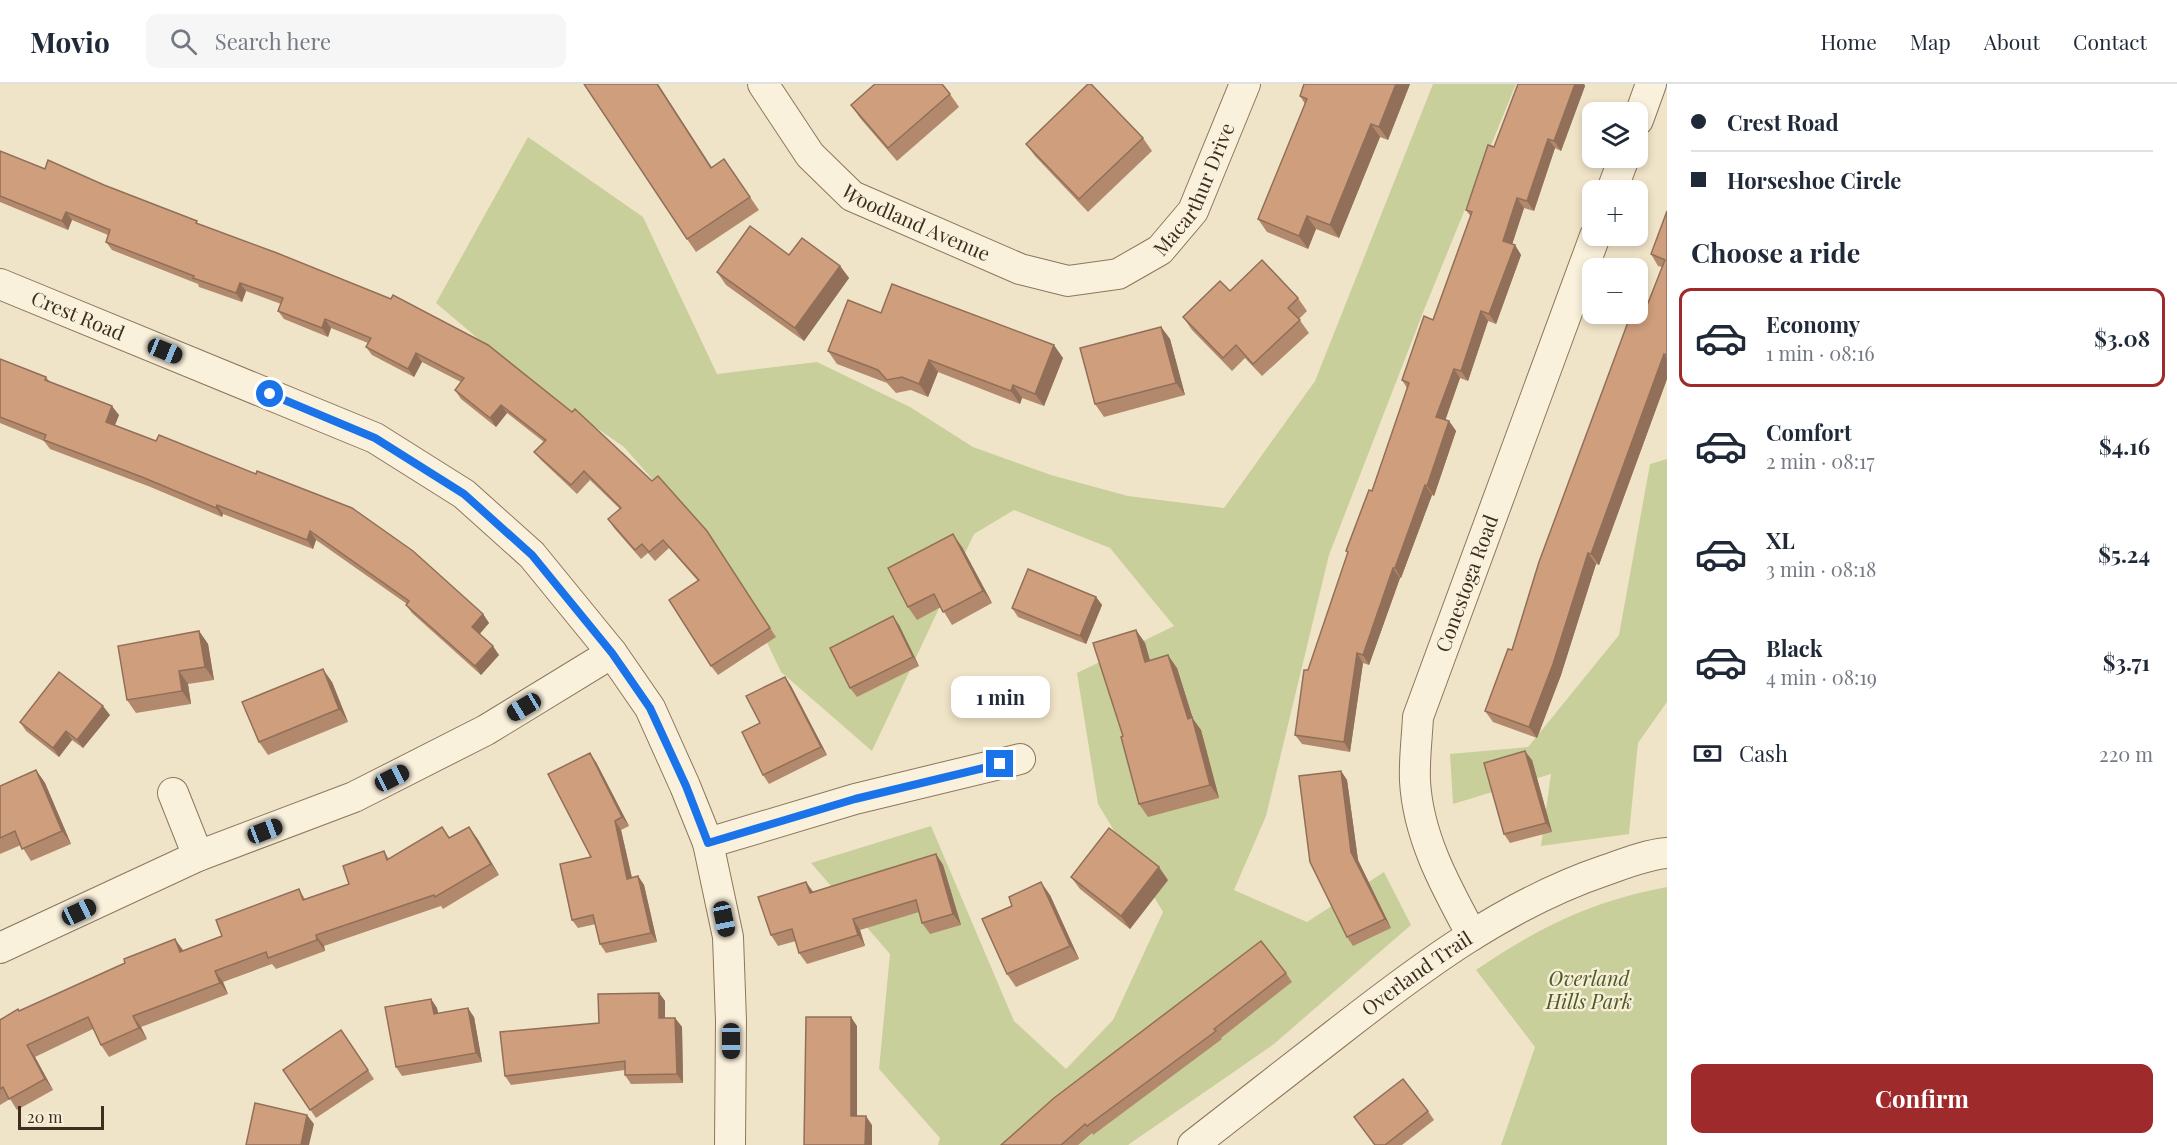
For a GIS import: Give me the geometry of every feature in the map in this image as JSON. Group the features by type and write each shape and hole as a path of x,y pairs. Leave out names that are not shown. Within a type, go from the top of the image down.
{"street":[{"name":"Woodland Avenue","path":"764,84 810,155 852,196 1020,269 1068,281 1118,274"},
{"name":"Macarthur Drive","path":"1118,274 1160,250 1193,211 1245,84"},
{"path":"1644,102 1651,84"},
{"name":"Conestoga Road","path":"1472,935 1425,838 1415,782 1418,717 1592,246"},
{"name":"Crest Road","path":"0,284 375,438 464,494 532,555 612,653 650,708 686,786 708,843 728,938 731,1021 730,1145"},
{"path":"0,948 198,856 354,797 486,730 612,653"},
{"path":"708,843 855,799 1020,759"},
{"path":"173,793 198,856"},
{"name":"Overland Trail","path":"1193,1145 1384,996 1472,935 1523,904 1570,882 1651,854 1667,853"}],"green space":[{"path":"1433,84 1516,84 1424,310 1329,555 1266,816 1234,890 1307,922 1384,872 1411,925 1274,1044 1128,1145 938,1145 940,1138 879,1069 890,954 811,863 931,826 1014,1021 1066,1069 1113,1020 1163,912 1098,804 1077,673 1174,626 1110,548 1014,510 974,534 872,751 781,672 733,571 624,447 522,376 436,303 528,137 643,217 717,374 817,362 910,407 973,447 1051,475 1128,496 1224,508 1315,381"},
{"path":"1667,459 1667,702 1638,743 1629,834 1541,846 1551,774 1453,804 1450,754 1528,747 1619,635 1650,464"},
{"name":"Overland Hills Park","path":"1667,887 1667,1145 1501,1145 1535,1047 1476,970 1544,929 1590,908"}],"building":[{"path":"584,84 657,84 711,168 724,159 750,197 687,239"},
{"path":"875,84 942,84 950,94 888,148 851,105"},
{"path":"1088,84 1091,84 1143,138 1079,199 1026,144"},
{"path":"1304,84 1396,84 1379,127 1371,124 1330,225 1307,216 1299,236 1258,219 1307,99 1300,96"},
{"path":"1518,84 1575,84 1554,141 1548,139 1527,201 1517,198 1503,241 1515,245 1489,314 1481,311 1461,371 1454,369 1436,417 1449,421 1427,486 1425,485 1395,568 1393,568 1363,655 1357,653 1344,742 1295,735 1304,670 1308,670 1348,552 1346,551 1369,490 1372,491 1409,383 1402,380 1424,316 1433,320 1472,212 1466,210 1488,145 1494,147"},
{"path":"0,151 45,169 48,160 104,185 197,221 196,223 391,299 393,295 488,345 572,412 575,409 652,481 658,476 707,531 770,628 711,666 669,600 699,580 663,540 649,552 642,544 635,550 608,519 621,508 584,471 571,485 534,452 546,440 501,405 490,418 455,390 464,378 416,353 408,369 366,347 371,338 325,319 322,328 278,311 283,298 240,283 236,293 193,278 194,276 106,242 110,230 66,212 62,221 0,196"},
{"path":"1667,211 1667,355 1664,354 1591,554 1588,553 1553,664 1529,727 1485,711 1508,649 1512,650 1539,562 1627,324 1648,324 1648,303 1665,260 1651,254"},
{"path":"750,226 789,255 802,238 840,266 795,328 717,272"},
{"path":"1262,260 1298,298 1288,308 1300,320 1253,364 1236,345 1223,358 1183,317 1220,281 1230,291"},
{"path":"892,284 1054,345 1035,394 1013,385 1011,391 929,360 919,384 902,377 887,380 878,370 828,351 848,300 881,313"},
{"path":"1161,327 1176,383 1095,404 1080,348"},
{"path":"0,359 46,377 45,380 112,406 106,422 156,441 159,435 256,474 257,471 352,508 413,551 483,614 472,627 493,646 475,666 406,605 409,601 310,531 307,540 217,505 216,508 44,440 46,435 0,417"},
{"path":"953,534 983,591 943,612 934,594 908,607 888,568"},
{"path":"1028,569 1096,597 1080,636 1012,608"},
{"path":"893,616 913,657 850,688 830,648"},
{"path":"1136,630 1145,662 1168,655 1188,719 1192,717 1210,785 1139,804 1121,737 1123,736 1093,643"},
{"path":"199,631 205,667 179,671 182,691 127,700 118,646"},
{"path":"323,669 339,709 259,742 242,702"},
{"path":"59,672 103,706 77,740 66,731 53,748 20,722"},
{"path":"785,677 821,747 763,775 742,732 760,723 746,696"},
{"path":"1525,751 1546,823 1504,834 1484,763"},
{"path":"590,753 622,817 615,821 627,879 638,876 651,933 600,944 593,915 572,920 560,864 591,857 548,774"},
{"path":"36,770 62,831 22,849 15,831 0,838 0,786"},
{"path":"1341,771 1351,852 1385,919 1347,937 1310,862 1299,776"},
{"path":"442,827 449,838 469,827 491,864 435,897 434,895 316,935 317,940 268,958 266,952 215,971 220,983 133,1016 139,1028 101,1045 88,1017 27,1045 45,1079 9,1099 3,1087 0,1089 0,1020 18,1009 19,1011 125,963 124,959 175,939 180,952 222,936 216,920 299,889 303,900 349,884 343,866 384,851 387,860"},
{"path":"1109,828 1159,867 1121,916 1071,877"},
{"path":"936,854 953,914 922,923 916,900 853,919 858,935 799,953 792,929 771,935 758,897 806,882 810,893"},
{"path":"1041,882 1070,946 1007,974 982,919 1012,906 1009,897"},
{"path":"1261,941 1286,973 1214,1029 1216,1031 1087,1126 1085,1124 1061,1145 1001,1145 1054,1098"},
{"path":"659,993 659,1018 675,1018 677,1074 625,1075 625,1061 505,1076 500,1032 599,1023 598,994"},
{"path":"431,999 434,1014 468,1008 476,1053 396,1067 385,1007"},
{"path":"806,1017 851,1017 851,1116 866,1116 865,1145 804,1145"},
{"path":"341,1030 368,1070 310,1110 283,1070"},
{"path":"1403,1079 1428,1111 1385,1145 1375,1145 1354,1117"},
{"path":"255,1103 307,1115 301,1145 246,1145"}],"route":[{"path":"270,394 375,438 464,494 532,555 612,653 650,708 686,786 708,843 855,799 1000,764"}]}
